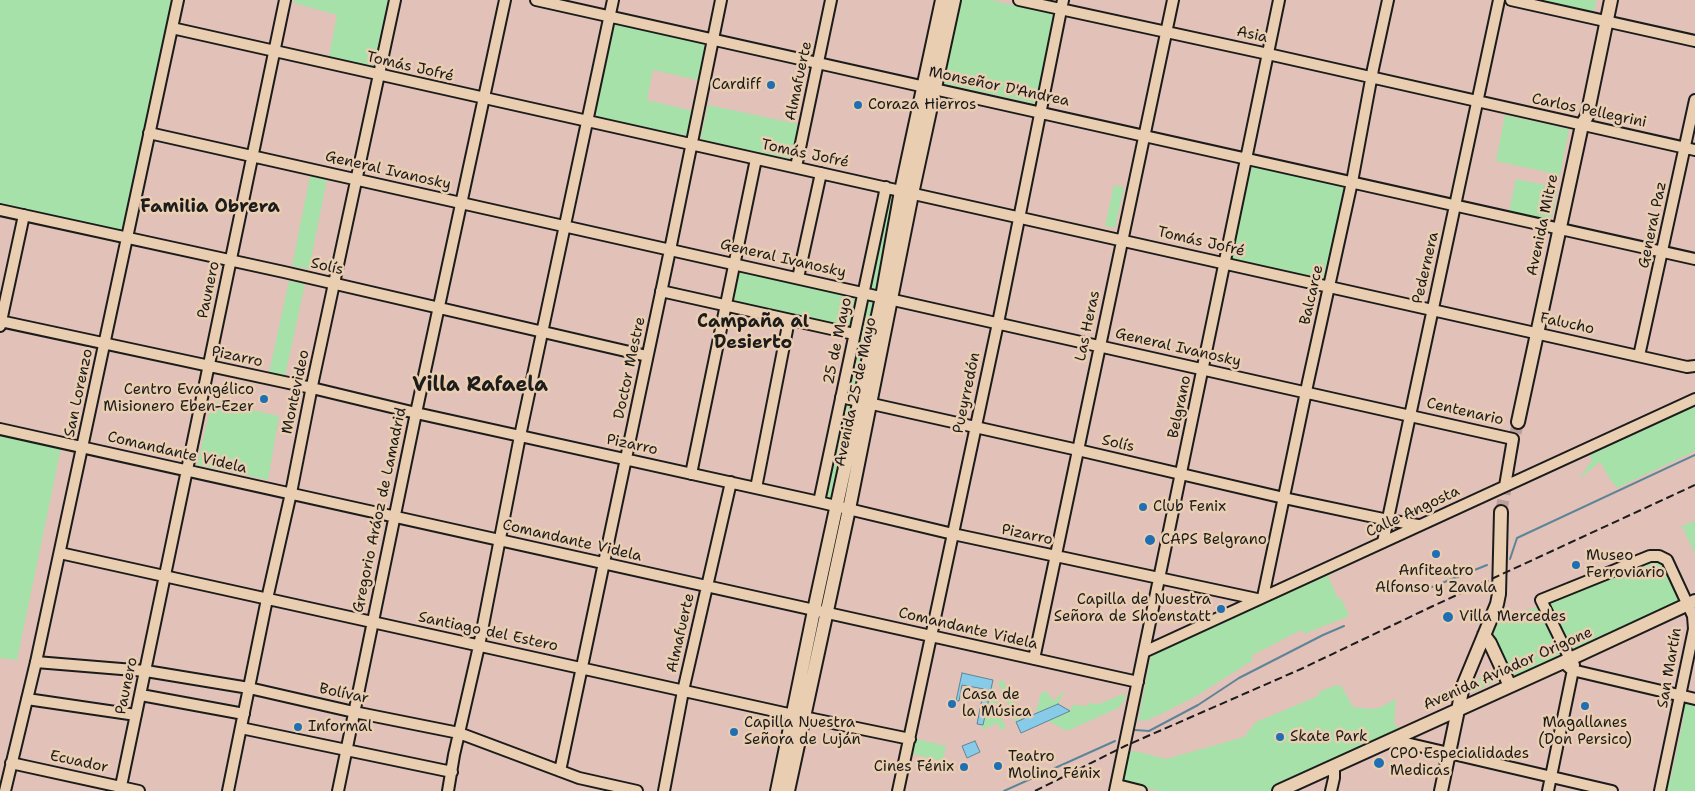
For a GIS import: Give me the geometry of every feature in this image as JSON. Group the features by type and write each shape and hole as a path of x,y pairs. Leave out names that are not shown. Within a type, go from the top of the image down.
{"main road":[{"name":"Avenida 25 de Mayo","path":"930,88 942,0"},
{"name":"Avenida 25 de Mayo","path":"777,791 798,715 930,88 954,0"},
{"name":"Avenida Mitre","path":"1518,422 1582,125 1587,116 1603,22 1604,0"},
{"name":"Avenida Mitre","path":"1603,22 1611,0"},
{"path":"1442,791 1463,686 1494,615 1499,594 1501,512"},
{"name":"Avenida Aviador Origone","path":"1279,791 1458,709 1570,662 1691,602"},
{"path":"1484,635 1490,643 1510,686"},
{"name":"Avenida 25 de Mayo","path":"788,791 798,715"}],"street":[{"name":"San Lorenzo","path":"5,791 60,553 178,0"},
{"name":"Paunero","path":"121,789 285,0"},
{"name":"Montevideo","path":"228,791 248,688 395,0"},
{"name":"Gregorio Aráoz de Lamadrid","path":"338,791 438,308 505,0"},
{"name":"Monseñor D'Andrea","path":"536,0 1695,259"},
{"path":"448,791 479,646 520,436 613,0"},
{"name":"Doctor Mestre","path":"560,771 721,0"},
{"name":"Almafuerte","path":"796,167 831,0"},
{"name":"Asia","path":"1019,0 1062,4 1167,32 1477,102"},
{"name":"Las Heras","path":"1034,659 1173,0"},
{"name":"Belgrano","path":"1116,788 1279,0"},
{"name":"Balcarce","path":"1260,598 1330,288 1388,0"},
{"name":"Pedernera","path":"1383,542 1499,0"},
{"path":"1511,0 1695,41"},
{"name":"Pueyrredón","path":"898,791 998,323 1062,4"},
{"name":"Tomás Jofré","path":"172,28 483,99 1122,239 1330,288 1432,309"},
{"name":"General Paz","path":"1639,356 1663,252 1690,149 1695,100"},
{"name":"Carlos Pellegrini","path":"1477,102 1690,149"},
{"name":"General Ivanosky","path":"149,133 1410,415"},
{"path":"691,474 756,159"},
{"path":"798,278 821,172"},
{"name":"25 de Mayo","path":"819,502 886,187"},
{"name":"Solís","path":"0,210 647,356"},
{"path":"0,322 24,215"},
{"path":"661,291 854,334"},
{"name":"Falucho","path":"1432,309 1687,367 1695,366"},
{"path":"756,488 789,320"},
{"name":"Pizarro","path":"0,322 312,388 1056,557 1260,598"},
{"name":"Solís","path":"841,397 1284,498 1419,526"},
{"name":"Calle Angosta","path":"1144,652 1695,399"},
{"name":"Centenario","path":"1410,415 1513,439 1505,486"},
{"name":"Comandante Videla","path":"0,429 1138,682"},
{"name":"Almafuerte","path":"664,791 684,691 731,482"},
{"name":"Santiago del Estero","path":"60,553 910,739"},
{"name":"San Martín","path":"1570,662 1541,600 1650,556 1663,557 1667,560 1691,602 1694,628 1660,791"},
{"name":"Bolívar","path":"36,662 146,671 248,688 459,733 579,778 637,791"},
{"path":"1548,791 1570,662 1695,699"},
{"path":"140,695 244,714"},
{"path":"27,700 136,715"},
{"path":"241,728 452,772"},
{"path":"1393,740 1612,791"},
{"name":"Ecuador","path":"12,763 121,789 139,791"},
{"path":"1331,791 1334,766"},
{"path":"1116,788 1141,791"}],"green space":[{"path":"0,0 172,0 125,227 120,233 0,207"},
{"path":"294,0 388,0 374,65 371,66 329,56 337,15 294,3"},
{"path":"960,0 991,0 1056,15 1036,104 941,83"},
{"path":"1530,0 1596,0 1594,12 1591,14"},
{"path":"617,24 702,42 705,47 698,80 653,70 647,100 693,111 688,133 684,136 600,119 595,113 614,26"},
{"path":"708,105 798,124 791,159 703,141 701,137"},
{"path":"1505,115 1569,129 1560,175 1496,161"},
{"path":"1251,163 1346,184 1324,279 1230,258"},
{"path":"310,176 327,179 309,269 292,266"},
{"path":"1516,179 1558,188 1552,216 1548,219 1509,211"},
{"path":"1114,185 1124,187 1115,228 1105,226"},
{"path":"888,195 899,197 879,291 868,289"},
{"path":"743,271 854,296 857,303 853,324 847,327 736,302 733,296 738,275"},
{"path":"289,281 305,284 285,376 269,373"},
{"path":"866,300 877,302 857,396 846,394"},
{"path":"212,401 279,416 268,480 197,465"},
{"path":"1695,402 1695,451 1617,488 1600,462 1579,479 1592,460 1589,452"},
{"path":"845,403 855,405 836,499 825,497"},
{"path":"0,435 61,448 17,660 0,658"},
{"path":"1695,521 1695,554 1682,526"},
{"path":"1662,559 1680,602 1575,650 1569,648 1549,606 1551,600"},
{"path":"1341,565 1342,569 1328,576 1338,599 1341,598 1349,616 1304,634 1301,630 1251,656 1253,660 1198,695 1147,720 1138,721 1151,655"},
{"path":"1537,607 1542,610 1562,653 1561,656 1511,676 1492,635 1500,619"},
{"path":"1495,671 1499,680 1472,693 1474,681"},
{"path":"1003,680 1021,720 1016,722 998,682"},
{"path":"992,684 999,699 995,705 1006,728 1000,730 997,723 981,730 983,725"},
{"path":"1337,685 1342,687 1353,707 1379,708 1396,699 1394,724 1399,728 1397,734 1272,791 1160,791 1122,782 1129,751 1166,759 1244,737 1256,722 1316,697 1321,691"},
{"path":"1046,691 1054,701 1064,691 1058,704 1036,713 1041,693"},
{"path":"1126,693 1123,703 1118,708 1067,731 1048,721 1070,711 1072,705 1087,706 1089,703 1099,704"},
{"path":"1687,702 1695,704 1695,791 1663,791 1665,780 1671,778 1684,716 1681,712 1683,704"},
{"path":"916,739 946,746 943,761 913,754"}],"water":[{"path":"962,673 993,680 983,725 977,724 984,689 962,685 959,701 956,701"},
{"path":"1058,704 1070,711 1021,733 1016,722"},
{"path":"975,741 980,752 967,758 962,746"}],"waterway":[{"path":"1510,559 1517,538 1695,455"},
{"path":"1422,591 1487,565"},
{"path":"1135,730 1149,731 1198,705 1239,678 1344,626"},
{"path":"1004,791 1115,741"}],"tunnel":[{"path":"1512,451 1518,422"},
{"path":"1501,512 1508,476"}],"railway":[{"path":"1035,791 1125,746 1301,669 1695,485"}],"place":[{"name":"Cardiff","path":"771,85"},
{"name":"Coraza Hierros","path":"858,105"},
{"name":"Centro Evangélico Misionero Eben-Ezer","path":"264,399"},
{"name":"Club Fenix","path":"1143,507"},
{"name":"CAPS Belgrano","path":"1150,540"},
{"name":"Anfiteatro Alfonso y Zavala","path":"1436,554"},
{"name":"Museo Ferroviario","path":"1576,565"},
{"name":"Capilla de Nuestra Señora de Shoenstatt","path":"1221,609"},
{"name":"Villa Mercedes","path":"1448,617"},
{"name":"Casa de la Música","path":"952,704"},
{"name":"Magallanes (Don Persico)","path":"1585,706"},
{"name":"Informal","path":"298,727"},
{"name":"Capilla Nuestra Señora de Luján","path":"734,732"},
{"name":"Skate Park","path":"1280,737"},
{"name":"CPO Especialidades Medicas","path":"1379,763"},
{"name":"Teatro Molino Fénix","path":"998,766"},
{"name":"Cines Fénix","path":"964,767"}],"district":[{"name":"Familia Obrera","path":"210,207"},
{"name":"Campaña al Desierto","path":"753,332"},
{"name":"Villa Rafaela","path":"480,386"}]}
